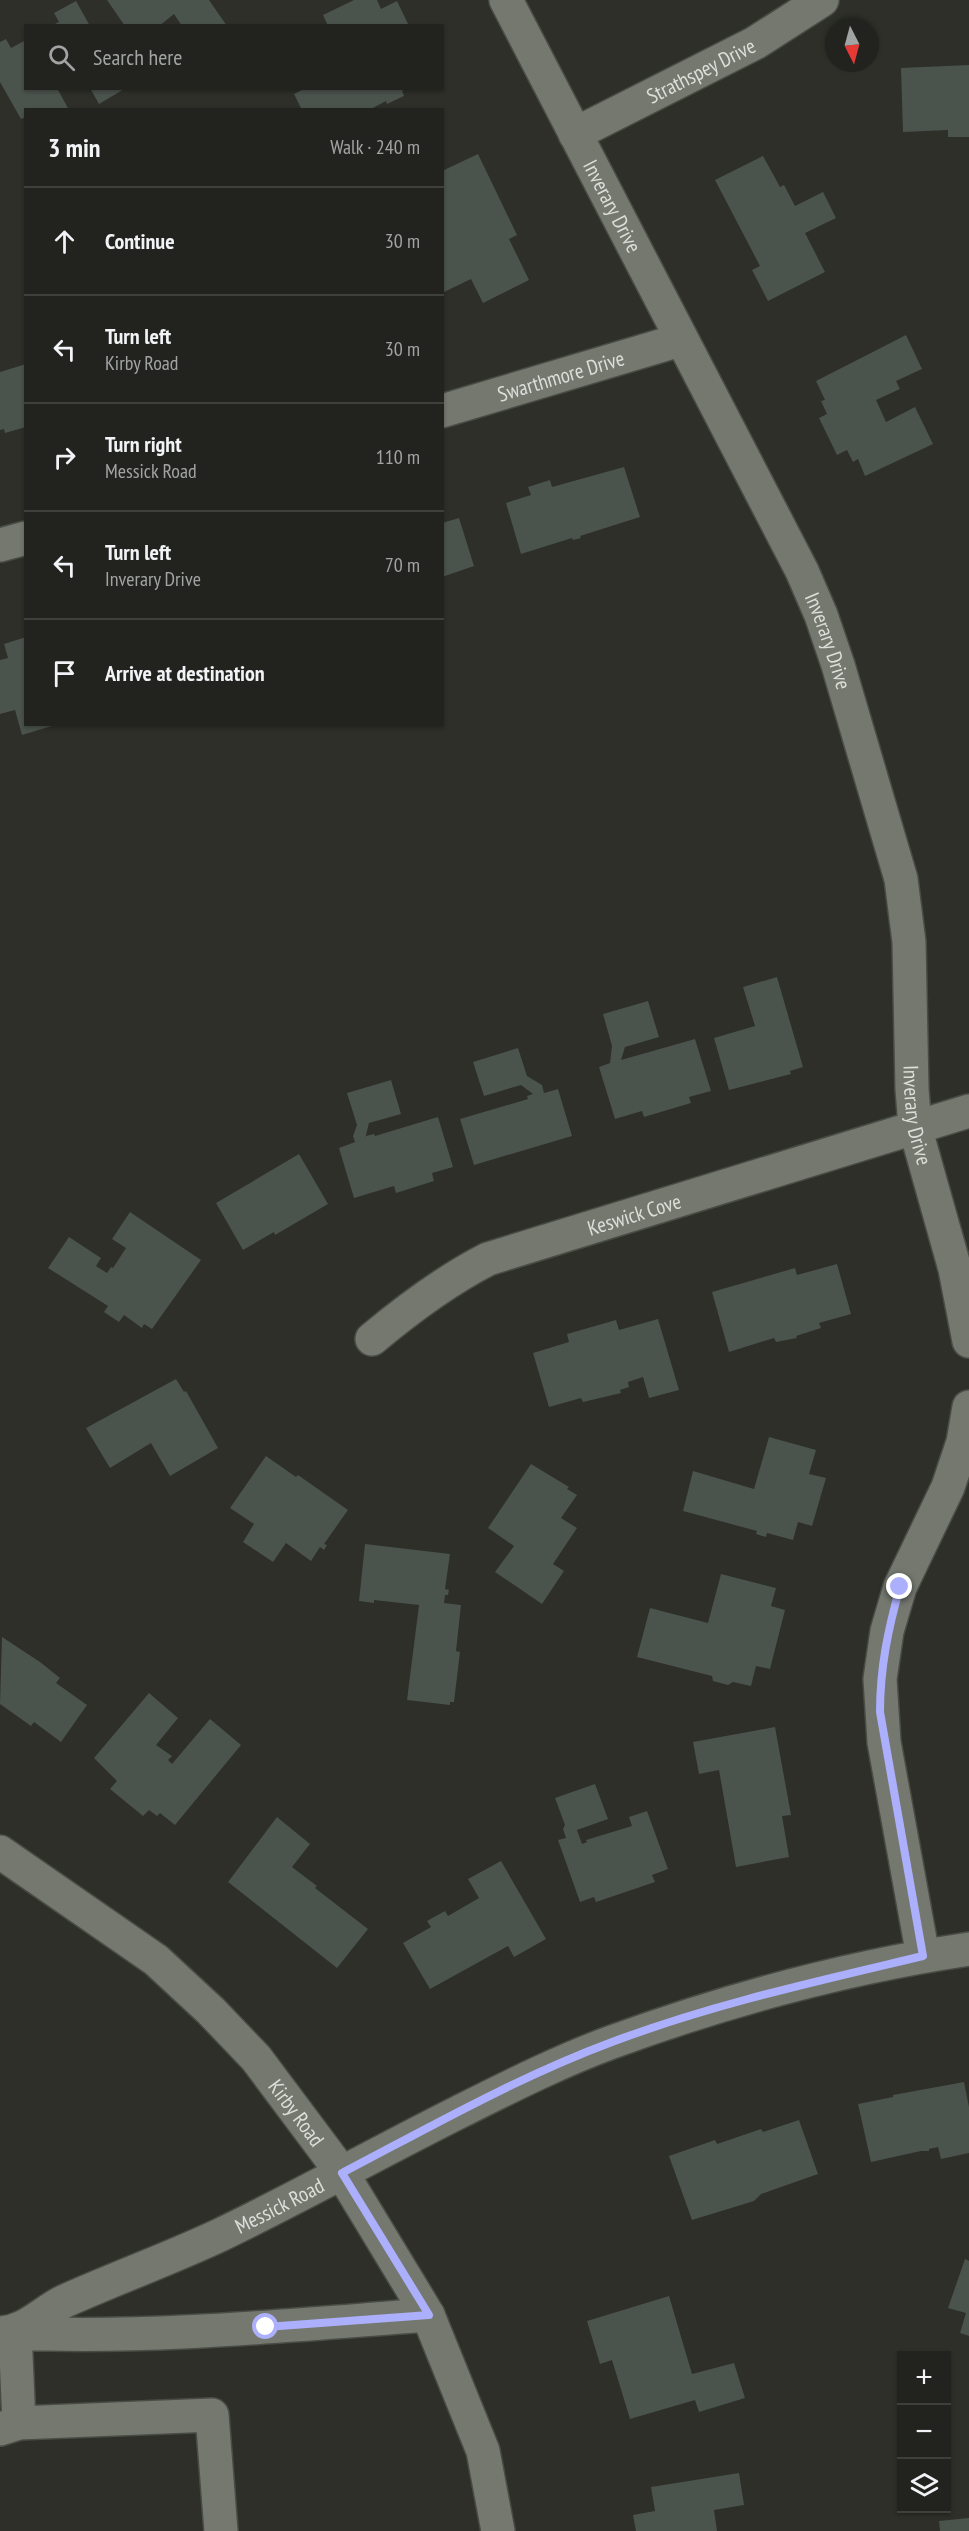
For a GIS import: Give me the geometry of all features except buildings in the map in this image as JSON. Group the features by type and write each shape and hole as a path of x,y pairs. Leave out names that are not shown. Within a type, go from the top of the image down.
{"street":[{"name":"Inverary Drive","path":"506,0 680,340 802,571 821,615 891,844 904,899 909,942 915,1127 955,1269 969,1341"},
{"name":"Strathspey Drive","path":"575,134 754,43 822,0"},
{"name":"Swarthmore Drive","path":"444,410 680,340"},
{"path":"0,545 24,539"},
{"name":"Keswick Cove","path":"372,1339 411,1306 453,1277 488,1259 969,1111"},
{"path":"923,1956 884,1742 880,1712 880,1679 887,1631 900,1587 948,1487 963,1442 969,1407"},
{"name":"Kirby Road","path":"0,1852 156,1960 211,2011 256,2058 342,2173 429,2315 483,2451 498,2531"},
{"name":"Messick Road","path":"7,2333 62,2303 220,2235 538,2073 611,2042 772,1991 923,1956 969,1949"},
{"path":"221,2531 212,2415 9,2426 7,2333 118,2334 266,2327 429,2315"}],"route":[{"path":"266,2327 429,2315 342,2173 538,2073 611,2042 772,1991 923,1956 880,1712 880,1679 887,1631 900,1587"}]}
